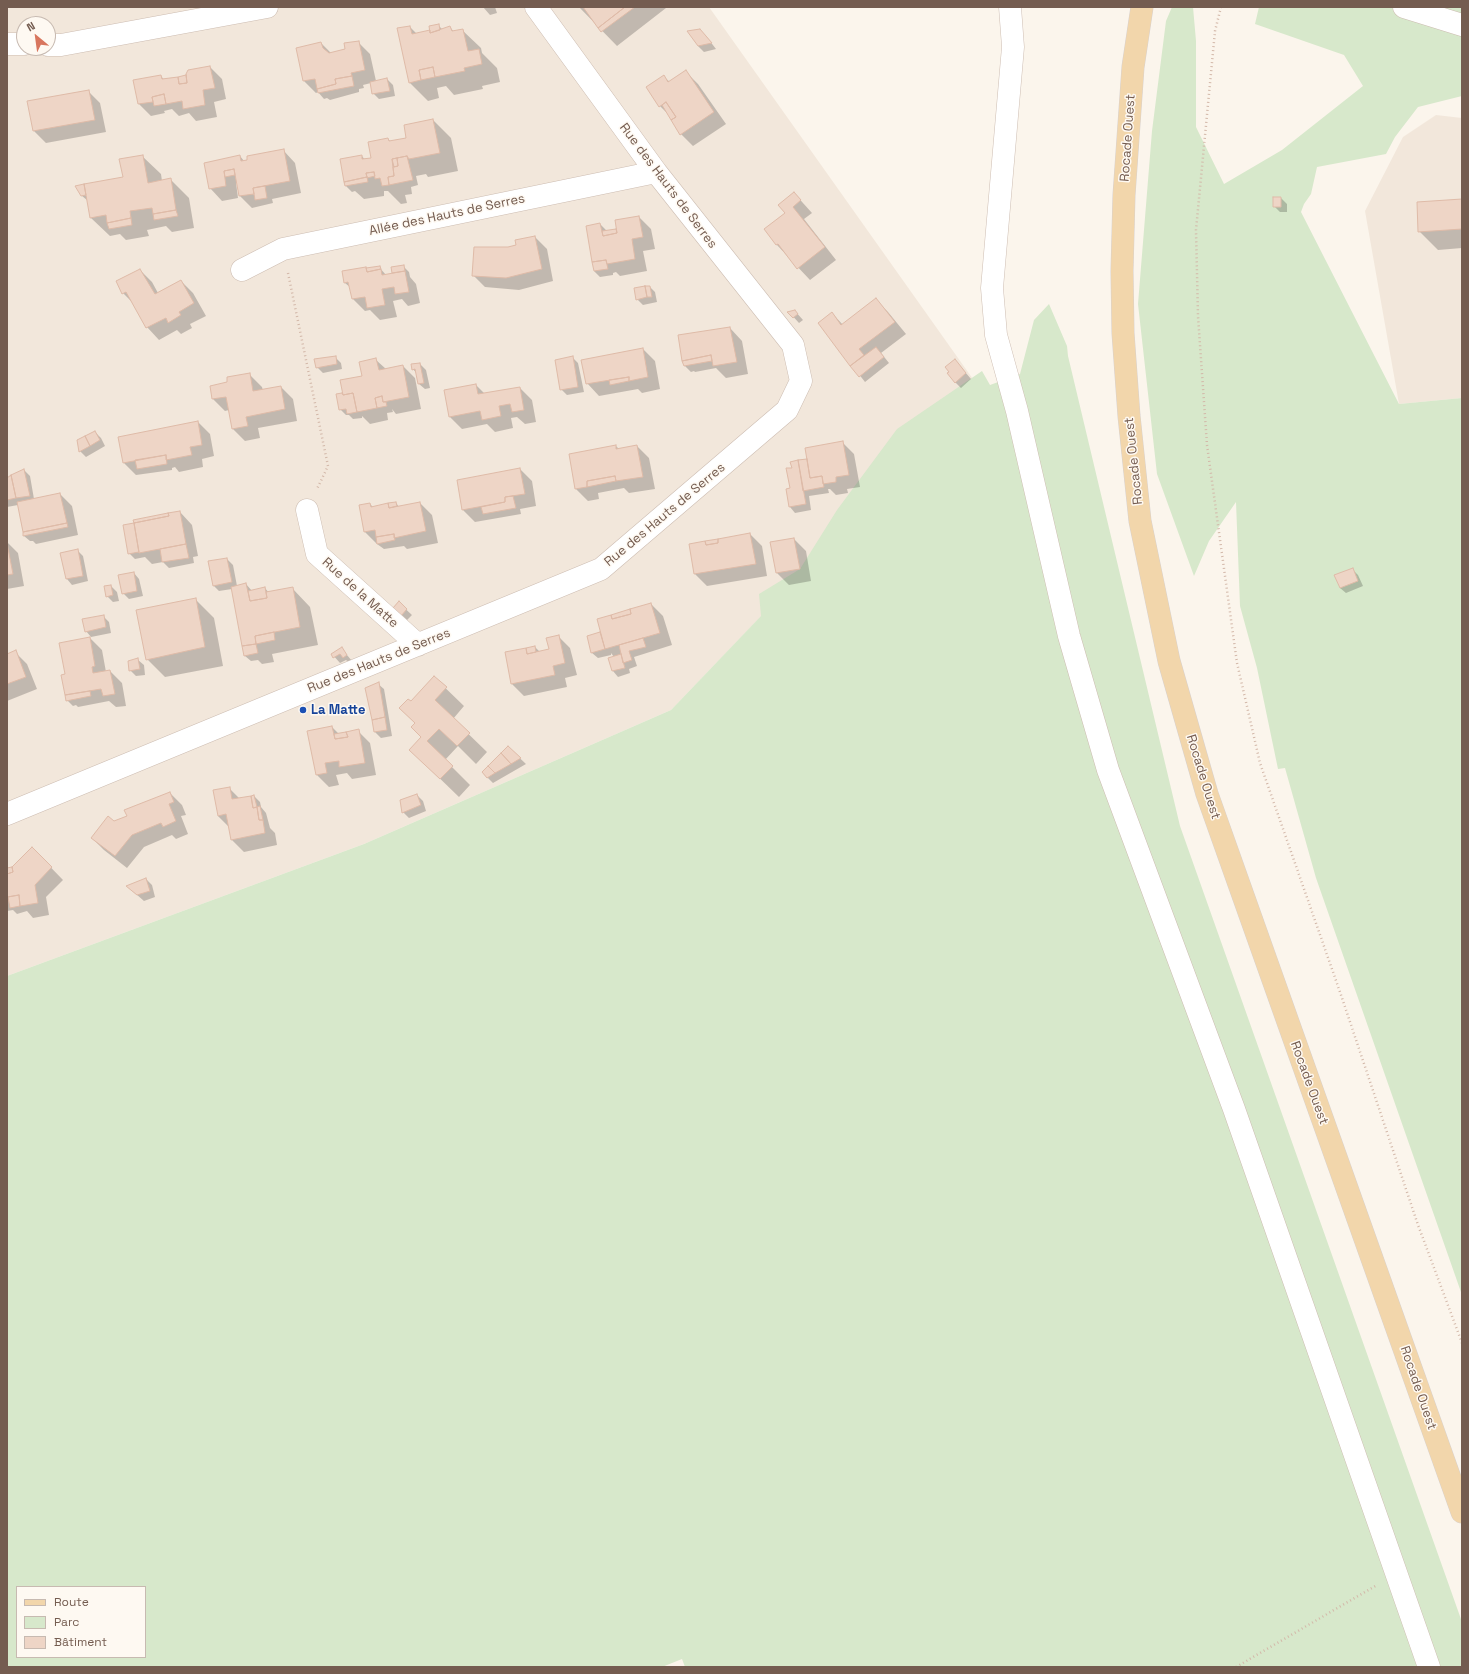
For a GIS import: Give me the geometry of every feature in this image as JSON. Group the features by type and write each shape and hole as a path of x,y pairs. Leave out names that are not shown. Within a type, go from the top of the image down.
{"main road":[{"name":"Rocade Ouest","path":"1142,7 1132,67 1124,196 1122,271 1123,333 1140,521 1169,661 1207,794 1462,1512"}],"street":[{"path":"56,45 267,7"},
{"name":"Rue des Hauts de Serres","path":"7,814 601,569 787,410 801,381 793,345 656,172 536,7"},
{"path":"1010,7 1013,47 992,288 996,335 1017,411 1068,636 1108,770 1234,1109 1429,1667"},
{"path":"1404,7 1462,25"},
{"name":"Allée des Hauts de Serres","path":"242,270 283,249 656,172"},
{"name":"Rue de la Matte","path":"307,510 318,554 418,645"}],"path":[{"path":"1221,7 1215,31 1196,230 1198,316 1207,445 1237,664 1260,763 1338,984 1418,1226 1462,1343"},
{"path":"283,249 328,466 307,510"},
{"path":"1236,1667 1396,1574"}],"shaded area":[{"path":"7,7 709,7 980,389 671,710 364,844 7,976"},
{"path":"1436,115 1462,118 1462,398 1399,404 1365,211 1403,137"}],"green space":[{"path":"1172,7 1193,7 1196,41 1196,127 1224,184 1282,150 1363,86 1344,55 1255,24 1259,7 1462,7 1462,96 1418,107 1395,137 1386,154 1317,167 1311,194 1304,204 1301,212 1399,404 1462,398 1462,1295 1316,878 1285,768 1278,769 1257,668 1240,606 1236,502 1209,541 1194,576 1157,474 1138,304 1152,131 1166,21"},
{"path":"1049,304 1067,346 1068,356 1180,826 1462,1622 1462,1667 685,1667 682,1659 662,1667 7,1667 7,976 364,844 671,710 761,616 759,594 800,569 837,510 897,429 982,371 990,385 1020,374 1034,320"}],"building":[{"path":"583,7 625,7 598,28"},
{"path":"625,7 635,7 601,32 598,28"},
{"path":"439,24 440,30 430,33 429,26"},
{"path":"410,26 412,34 430,30 430,33 450,26 452,31 463,29 468,51 479,49 482,64 464,68 465,71 435,77 433,67 419,70 421,80 409,83 397,28"},
{"path":"700,29 712,43 698,46 687,31"},
{"path":"359,41 365,70 351,73 352,76 335,79 336,84 317,89 315,79 303,81 296,48 321,42 323,48 329,53 345,49 344,43"},
{"path":"210,66 215,88 203,90 205,105 183,109 182,101 166,104 164,94 152,97 153,102 138,104 133,80 161,75 162,79 178,77 179,84 187,83 186,74 188,70"},
{"path":"433,67 435,77 421,80 419,70"},
{"path":"686,70 714,112 680,135 671,120 676,117 666,102 659,107 646,87 664,75 668,82"},
{"path":"186,75 187,83 179,84 178,77"},
{"path":"352,76 354,86 318,93 317,89 336,84 335,79"},
{"path":"387,78 390,91 372,94 370,82"},
{"path":"89,90 95,120 33,131 27,101"},
{"path":"164,94 166,104 154,106 152,97"},
{"path":"666,102 676,117 671,120 662,105"},
{"path":"433,119 440,153 409,159 407,156 392,159 394,176 388,177 389,185 382,186 380,178 375,179 374,172 366,173 367,177 344,182 340,159 362,155 362,159 371,158 368,142 388,138 389,141 406,138 404,125"},
{"path":"284,149 290,181 253,188 254,194 239,196 234,169 224,171 226,186 209,189 204,163 240,155 241,161 247,160 247,156"},
{"path":"143,155 148,183 171,178 176,210 153,214 152,208 130,211 131,218 107,223 106,215 90,218 84,184 123,177 119,159"},
{"path":"407,156 413,180 389,185 388,177 394,176 393,167 398,166 397,158"},
{"path":"397,158 398,166 394,167 392,159"},
{"path":"234,169 235,175 225,177 224,171"},
{"path":"374,172 375,176 367,178 366,173"},
{"path":"367,177 368,182 345,186 344,182"},
{"path":"84,184 86,195 81,196 75,186"},
{"path":"265,186 267,198 255,200 253,188"},
{"path":"794,192 801,200 793,207 825,247 797,269 778,244 776,245 764,229 785,213 778,205"},
{"path":"1273,197 1281,197 1281,207 1273,207"},
{"path":"1462,199 1462,229 1418,232 1417,202"},
{"path":"176,210 178,216 154,220 153,214"},
{"path":"639,216 643,237 632,239 635,259 607,264 606,260 592,262 586,226 600,223 603,236 617,233 615,220"},
{"path":"131,218 132,225 109,229 107,223"},
{"path":"616,229 617,233 603,236 602,231"},
{"path":"535,236 542,269 506,278 472,276 474,247 508,247 516,245 515,240"},
{"path":"606,260 608,269 594,271 592,262"},
{"path":"404,265 405,271 392,273 391,267"},
{"path":"380,266 381,269 367,272 366,268"},
{"path":"366,267 367,272 381,269 382,275 405,271 409,292 395,294 394,287 382,289 385,305 367,308 365,297 352,299 348,282 344,283 342,271"},
{"path":"140,269 155,294 181,280 194,303 179,312 181,315 168,323 166,318 146,328 126,292 122,294 116,281"},
{"path":"645,286 647,297 636,300 634,288"},
{"path":"645,286 650,286 652,297 647,297"},
{"path":"876,298 895,322 859,349 864,355 850,366 818,323 832,312 841,325"},
{"path":"795,310 798,314 793,318 787,312"},
{"path":"730,327 737,362 713,366 711,355 682,361 678,335"},
{"path":"876,347 884,357 859,377 850,366"},
{"path":"643,348 648,377 629,381 629,377 586,384 581,360"},
{"path":"711,355 712,361 684,366 682,361"},
{"path":"336,356 337,364 316,368 314,359"},
{"path":"573,356 578,387 560,390 555,360"},
{"path":"376,358 379,370 403,365 409,397 383,402 382,396 375,398 377,408 357,412 353,393 343,395 340,380 362,376 359,362"},
{"path":"955,359 966,373 955,383 947,373 949,372 945,367"},
{"path":"420,363 424,383 418,384 415,369 412,370 411,364"},
{"path":"250,373 253,391 281,386 285,409 246,417 248,426 232,429 226,397 212,399 210,386 227,382 227,377"},
{"path":"629,377 629,381 610,385 609,380"},
{"path":"476,384 478,394 520,387 524,410 512,412 510,404 499,406 501,416 482,420 480,411 449,417 444,390"},
{"path":"342,393 343,395 353,393 357,412 347,414 346,409 339,410 336,394"},
{"path":"382,396 383,402 386,402 387,406 377,408 375,398"},
{"path":"198,421 202,445 190,447 192,455 166,460 166,455 123,463 118,437"},
{"path":"95,431 100,440 90,446 85,436"},
{"path":"85,436 90,446 79,452 77,440"},
{"path":"843,441 849,475 836,477 836,482 823,484 822,476 810,478 805,448"},
{"path":"616,445 616,449 637,445 643,477 616,481 615,476 587,481 587,487 575,489 569,454"},
{"path":"166,455 167,464 137,469 135,460"},
{"path":"807,459 810,478 822,476 824,487 803,491 798,460"},
{"path":"798,460 806,504 789,507 786,489 790,488 786,468 792,468 790,462"},
{"path":"520,468 525,494 505,497 505,502 462,510 457,480"},
{"path":"24,469 30,496 16,498 11,475"},
{"path":"11,475 16,498 7,500 7,478"},
{"path":"615,476 616,481 587,487 587,481"},
{"path":"60,493 67,523 23,532 17,502"},
{"path":"513,496 516,508 483,514 481,507 505,502 505,497"},
{"path":"396,502 397,506 389,508 388,503"},
{"path":"420,502 426,531 394,538 394,534 376,537 375,530 364,532 359,505 370,503 371,507 388,503 389,508"},
{"path":"180,511 186,544 139,553 134,523 169,516 168,513"},
{"path":"168,513 169,516 134,523 133,520"},
{"path":"67,523 68,527 23,536 23,532"},
{"path":"134,523 139,552 128,554 123,525"},
{"path":"750,533 756,564 694,574 689,544 705,541 706,545 718,543 718,539"},
{"path":"394,534 395,540 377,544 376,537"},
{"path":"794,538 800,569 776,573 770,542"},
{"path":"718,539 718,543 706,545 705,541"},
{"path":"7,543 13,574 7,575"},
{"path":"186,544 189,558 162,562 160,549"},
{"path":"78,549 83,576 66,579 60,553"},
{"path":"227,558 232,582 213,586 208,561"},
{"path":"1353,568 1358,581 1340,588 1334,575"},
{"path":"134,572 137,591 122,594 118,575"},
{"path":"246,583 250,601 267,598 266,592 293,587 300,627 255,636 256,644 242,646 231,587"},
{"path":"111,585 113,595 106,597 104,586"},
{"path":"265,587 267,598 250,601 248,591"},
{"path":"196,598 205,647 146,660 136,610"},
{"path":"399,601 407,609 401,616 393,608"},
{"path":"651,603 660,633 605,649 597,619 611,615 612,619 631,614 630,609"},
{"path":"630,609 631,614 612,619 611,615"},
{"path":"104,615 106,627 85,632 82,619"},
{"path":"274,632 275,640 256,644 255,636"},
{"path":"600,632 605,649 591,653 587,636"},
{"path":"559,635 565,663 553,666 555,675 511,684 505,652 526,648 527,654 549,649 546,638"},
{"path":"90,637 95,666 92,667 93,673 110,670 115,694 103,696 101,689 65,695 61,675 65,674 59,643"},
{"path":"643,638 646,647 629,651 632,660 623,663 619,645"},
{"path":"256,644 258,653 244,656 242,646"},
{"path":"535,646 536,652 527,654 526,648"},
{"path":"342,647 347,655 343,658 340,654 333,658 331,654"},
{"path":"16,650 26,677 7,684 7,654"},
{"path":"621,654 625,668 612,671 608,658"},
{"path":"138,658 140,669 129,671 128,661"},
{"path":"434,676 447,687 435,700 470,733 457,746 439,729 427,741 453,766 440,779 409,750 421,737 411,727 415,723 399,708 408,699 411,701"},
{"path":"379,682 385,717 372,720 365,688"},
{"path":"90,691 91,696 66,701 65,695"},
{"path":"385,717 387,730 374,732 372,720"},
{"path":"332,726 335,739 348,737 346,732 359,729 365,763 339,767 339,761 325,763 327,773 316,775 307,731"},
{"path":"346,732 348,737 335,739 334,734"},
{"path":"508,746 521,758 511,764 501,753"},
{"path":"501,753 511,764 495,773 488,766"},
{"path":"488,766 495,773 487,778 482,772"},
{"path":"230,787 232,799 251,796 253,808 257,807 259,820 263,820 265,833 231,840 226,814 218,816 213,790"},
{"path":"170,792 174,802 169,804 176,821 163,827 161,823 132,835 115,856 91,838 108,816 114,821 127,816 124,810"},
{"path":"417,794 421,805 402,813 400,800"},
{"path":"254,795 257,807 253,808 251,796"},
{"path":"260,806 263,820 259,820 257,807"},
{"path":"32,847 52,867 35,885 38,903 20,906 19,895 7,897 7,874 13,872 12,867"},
{"path":"12,867 13,872 7,874 7,868"},
{"path":"146,878 150,891 137,895 126,886"},
{"path":"19,895 20,906 10,908 8,897"}],"place":[{"name":"La Matte","path":"303,710"}]}
